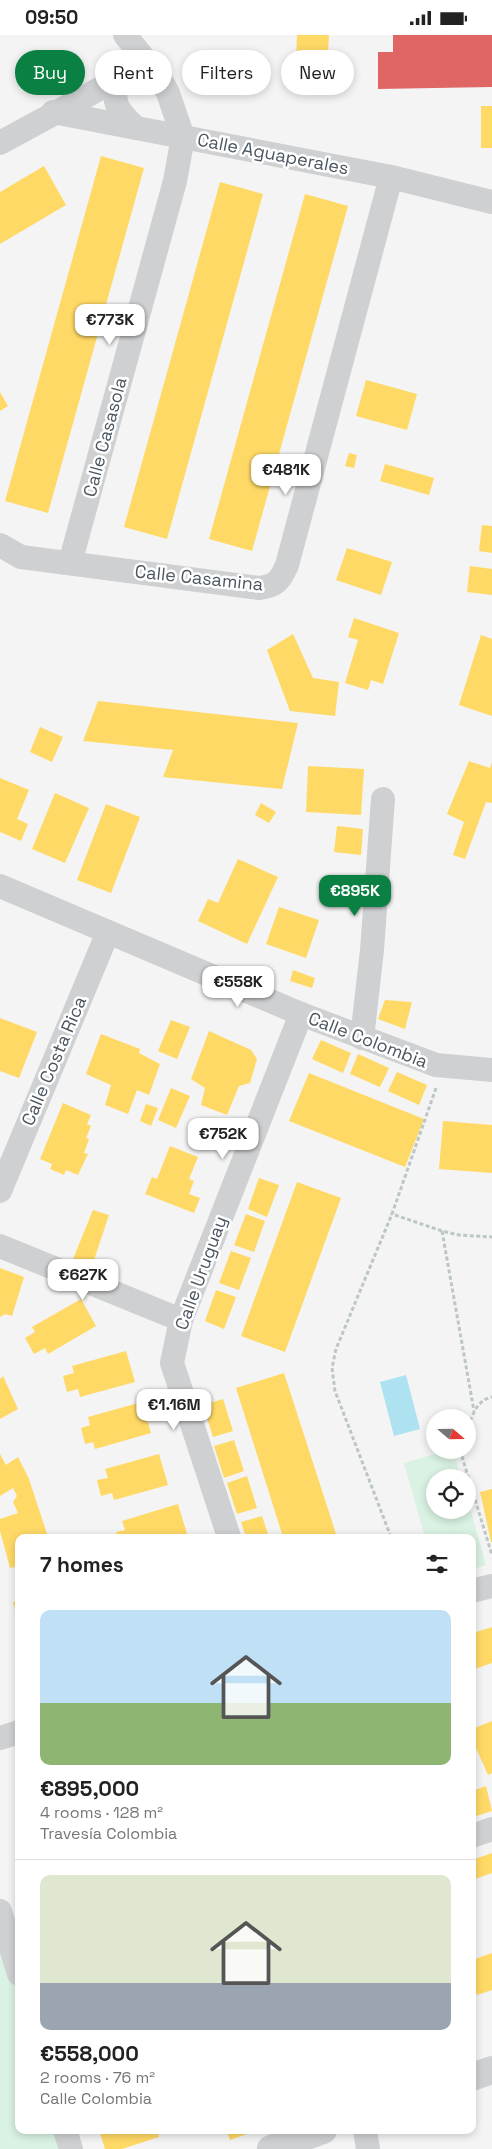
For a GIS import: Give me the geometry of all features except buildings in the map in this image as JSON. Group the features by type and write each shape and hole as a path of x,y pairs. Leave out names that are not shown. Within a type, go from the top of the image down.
{"street":[{"path":"126,35 137,50"},
{"path":"0,143 95,91"},
{"path":"115,95 120,112 136,128"},
{"path":"169,95 183,137"},
{"name":"Calle Aguaperales","path":"53,113 391,177 492,202"},
{"name":"Calle Casasola","path":"70,563 175,181 183,137"},
{"name":"Calle Casamina","path":"0,545 21,557 259,588 270,587 281,579 287,565 391,177"},
{"path":"362,1038 372,950 383,799"},
{"name":"Calle Colombia","path":"0,886 362,1038 436,1065 492,1070"},
{"name":"Calle Costa Rica","path":"0,1191 108,932"},
{"name":"Calle Uruguay","path":"228,1534 172,1363 181,1320 301,1014"},
{"path":"0,1247 181,1320"},
{"path":"476,1590 492,1586"},
{"path":"0,1739 15,1734"},
{"path":"476,1835 492,1829"},
{"path":"0,1911 15,1961"},
{"path":"476,2076 492,2070"},
{"path":"67,2134 71,2149"},
{"path":"271,2149 312,2134"},
{"path":"366,2134 368,2149"}],"path":[{"path":"390,1534 335,1391 332,1368 336,1349 392,1214 444,1066"},
{"path":"392,1214 442,1231 492,1237"},
{"path":"442,1231 474,1409"},
{"path":"476,1409 484,1399 492,1397"},
{"path":"463,1459 492,1555"}],"green space":[{"path":"426,1457 426,1459 456,1459 459,1469 426,1469 426,1519 473,1519 486,1565 476,1568 476,1534 424,1534 404,1463"},
{"path":"0,1911 15,1961 15,2134 66,2134 71,2149 0,2149"}],"water":[{"path":"406,1375 420,1429 394,1436 380,1382"}]}
